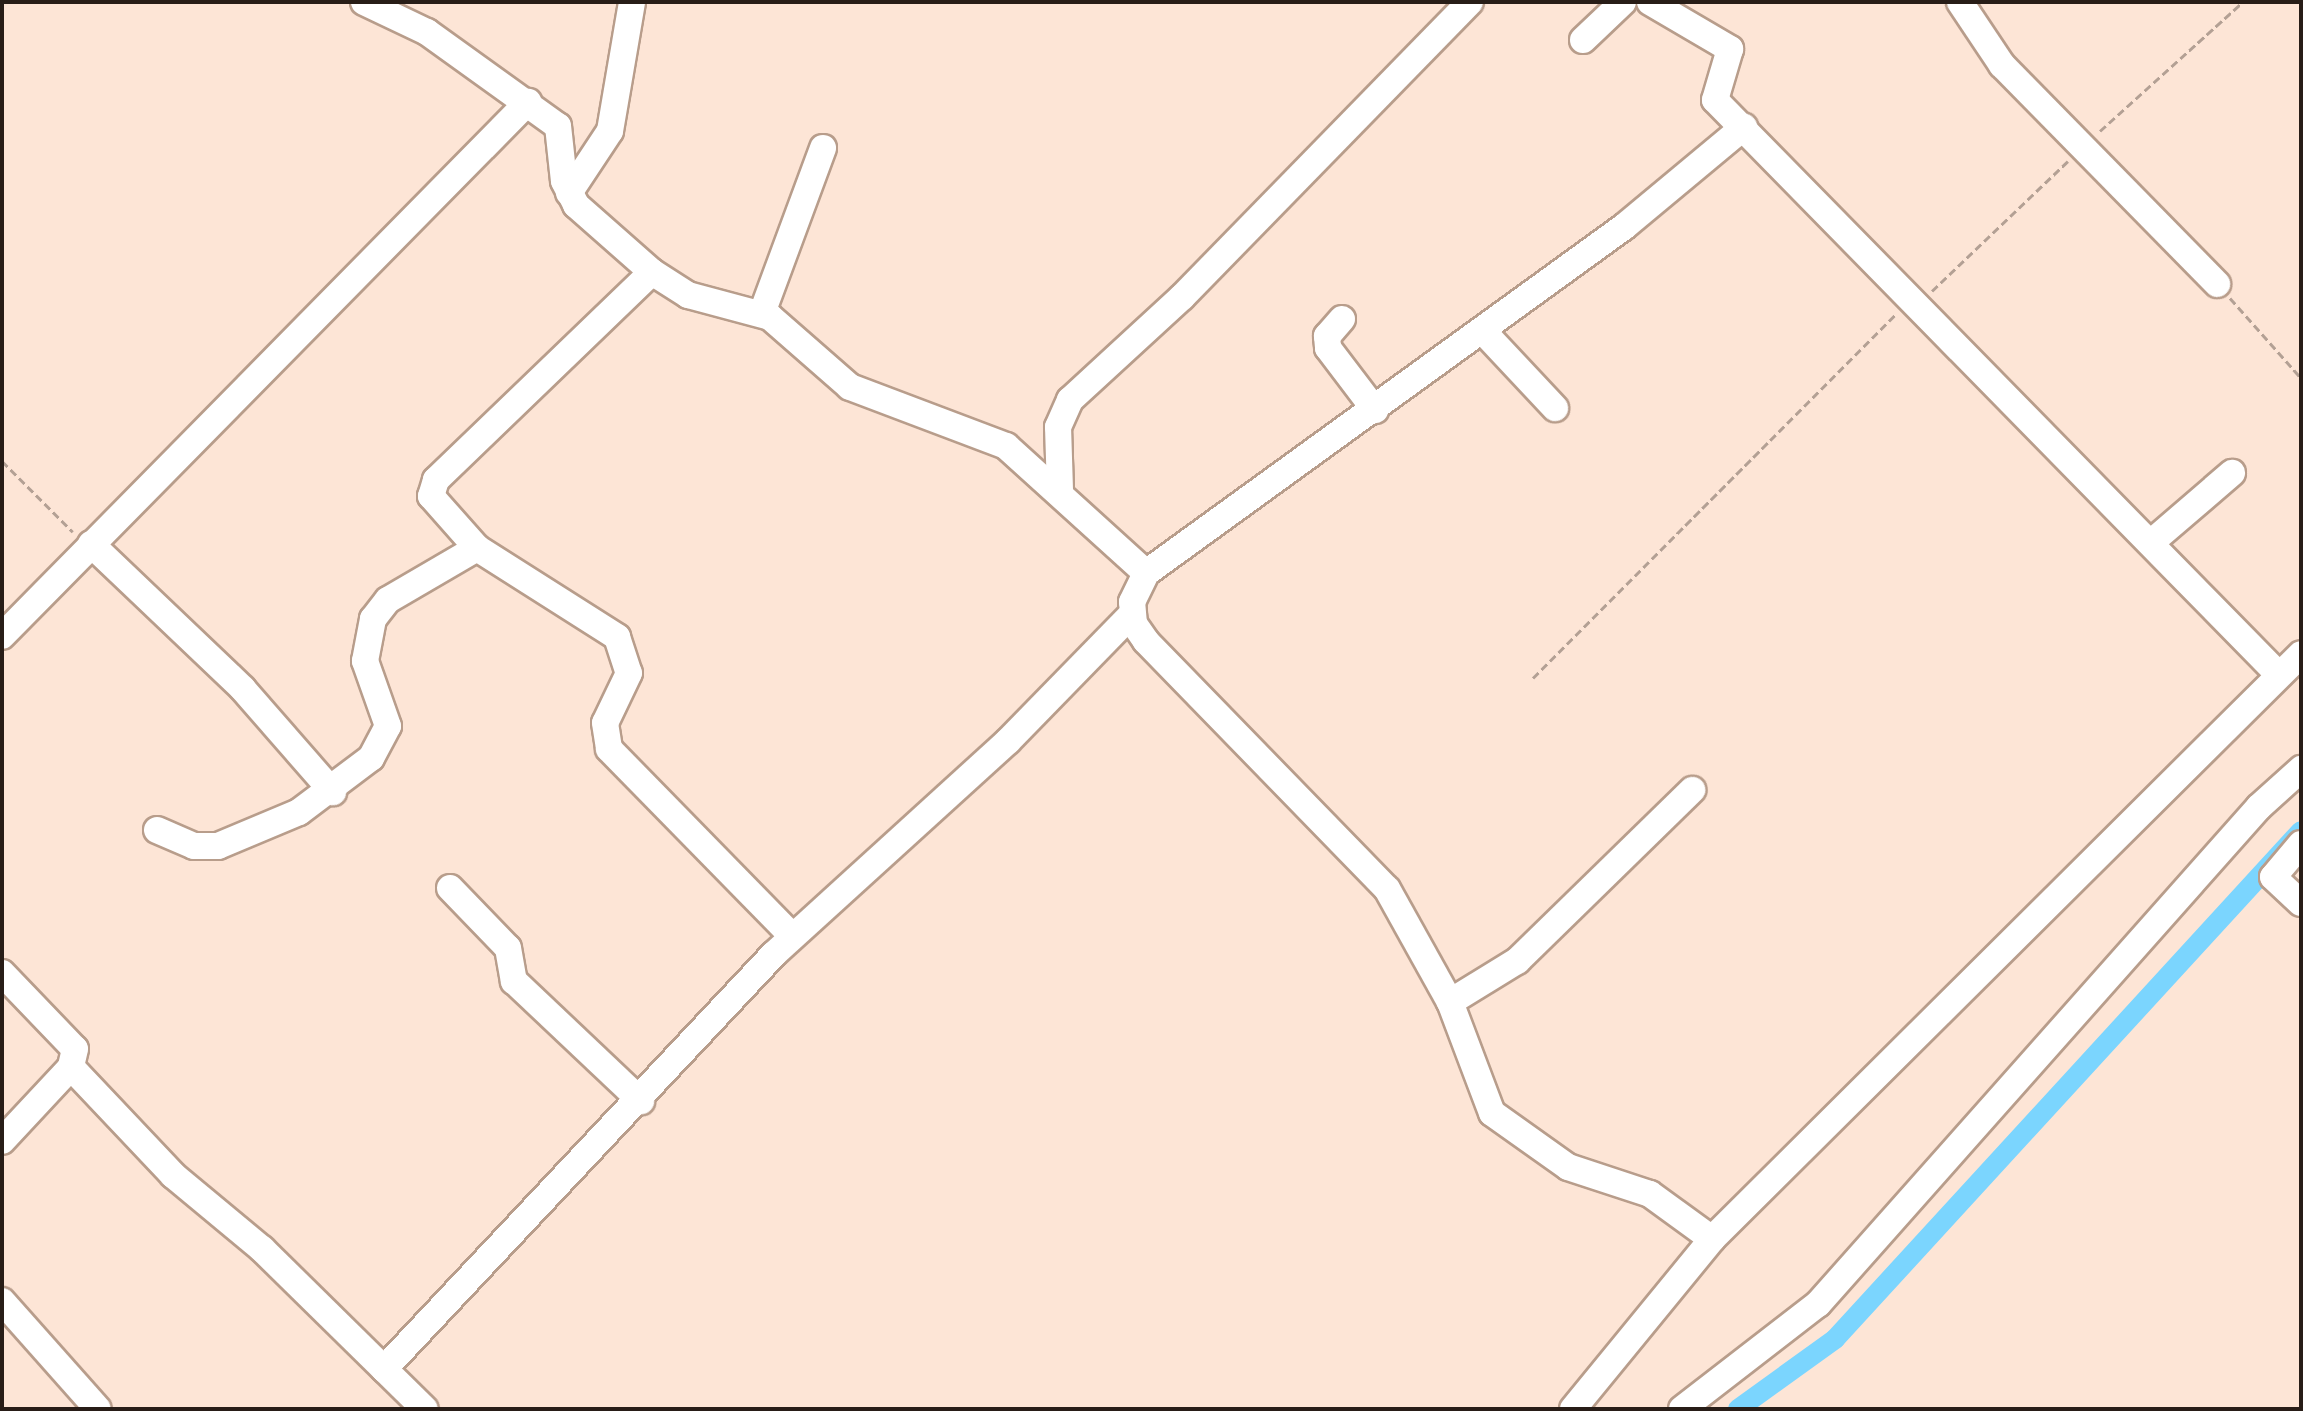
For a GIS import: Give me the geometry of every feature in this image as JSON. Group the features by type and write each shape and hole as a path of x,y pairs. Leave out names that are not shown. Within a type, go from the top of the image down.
{"street":[{"path":"364,2 427,32 528,102 564,133 569,193 652,272 688,295 762,313 850,387 983,433 1060,490 1146,573"},
{"path":"569,193 610,131 632,2"},
{"path":"1060,490 1058,427 1070,400 1182,297 1470,2"},
{"path":"1583,40 1623,2"},
{"path":"1650,2 1730,49 1732,60 1713,93 2154,540 2279,675"},
{"path":"1960,2 1992,53 2217,284"},
{"path":"2,636 528,102"},
{"path":"384,1369 641,1101 792,936 1008,741 1132,614 1146,573 1375,410 1744,127"},
{"path":"762,313 823,148"},
{"path":"652,272 436,480 436,506 477,548 617,637 629,673 605,723 609,749 792,936"},
{"path":"1342,319 1327,336 1328,348 1375,410"},
{"path":"1482,330 1555,408"},
{"path":"2154,540 2232,473"},
{"path":"91,544 243,689 333,792"},
{"path":"157,830 194,846 218,846 333,792 387,735 388,716 365,661 373,619 388,600 477,548"},
{"path":"1132,614 1146,641 1372,870 1450,1002 1480,1093 1500,1121 1583,1175 1650,1194 1712,1239"},
{"path":"1573,1409 1712,1239 2301,654"},
{"path":"1682,1409 1818,1304 2250,818 2301,769"},
{"path":"1450,1002 1517,961 1692,790"},
{"path":"2301,844 2273,877 2301,903"},
{"path":"450,888 508,948 514,981 641,1101"},
{"path":"2,973 67,1033 75,1049 71,1067 2,1141"},
{"path":"71,1067 173,1175 425,1409"},
{"path":"2,1301 98,1409"}],"path":[{"path":"1533,678 1917,299 2243,2"},
{"path":"2217,284 2301,378"},
{"path":"2,461 91,544"}],"waterway":[{"path":"1738,1409 1835,1339 2301,831"}]}
